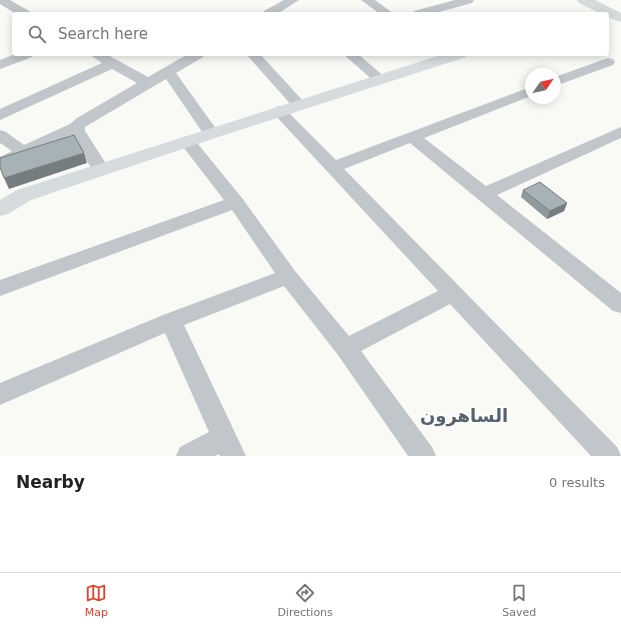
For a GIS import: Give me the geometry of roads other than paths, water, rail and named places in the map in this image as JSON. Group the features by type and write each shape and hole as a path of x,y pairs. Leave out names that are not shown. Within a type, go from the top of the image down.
{"street":[{"path":"367,0 385,12"},
{"path":"425,12 468,0"},
{"path":"584,0 621,18"},
{"path":"7,1 22,12"},
{"path":"273,12 292,4"},
{"path":"594,12 621,4"},
{"path":"0,65 22,56"},
{"path":"100,56 147,83"},
{"path":"0,164 53,137 77,127 83,120 194,56"},
{"path":"255,56 299,105"},
{"path":"352,56 380,79"},
{"path":"0,209 24,195 451,56"},
{"path":"598,56 621,69"},
{"path":"561,80 608,62"},
{"path":"0,115 113,63"},
{"path":"168,71 212,133"},
{"path":"333,168 525,94"},
{"path":"280,111 608,456"},
{"path":"77,127 77,131 101,170"},
{"path":"484,194 621,132"},
{"path":"0,135 23,152"},
{"path":"413,137 621,305"},
{"path":"187,141 236,202 288,276 346,348 423,456"},
{"path":"0,288 236,202"},
{"path":"0,394 171,321 288,276"},
{"path":"346,348 453,293"},
{"path":"171,321 229,447 189,456"}],"district":[{"name":"الساهرون","path":"464,415"}]}
